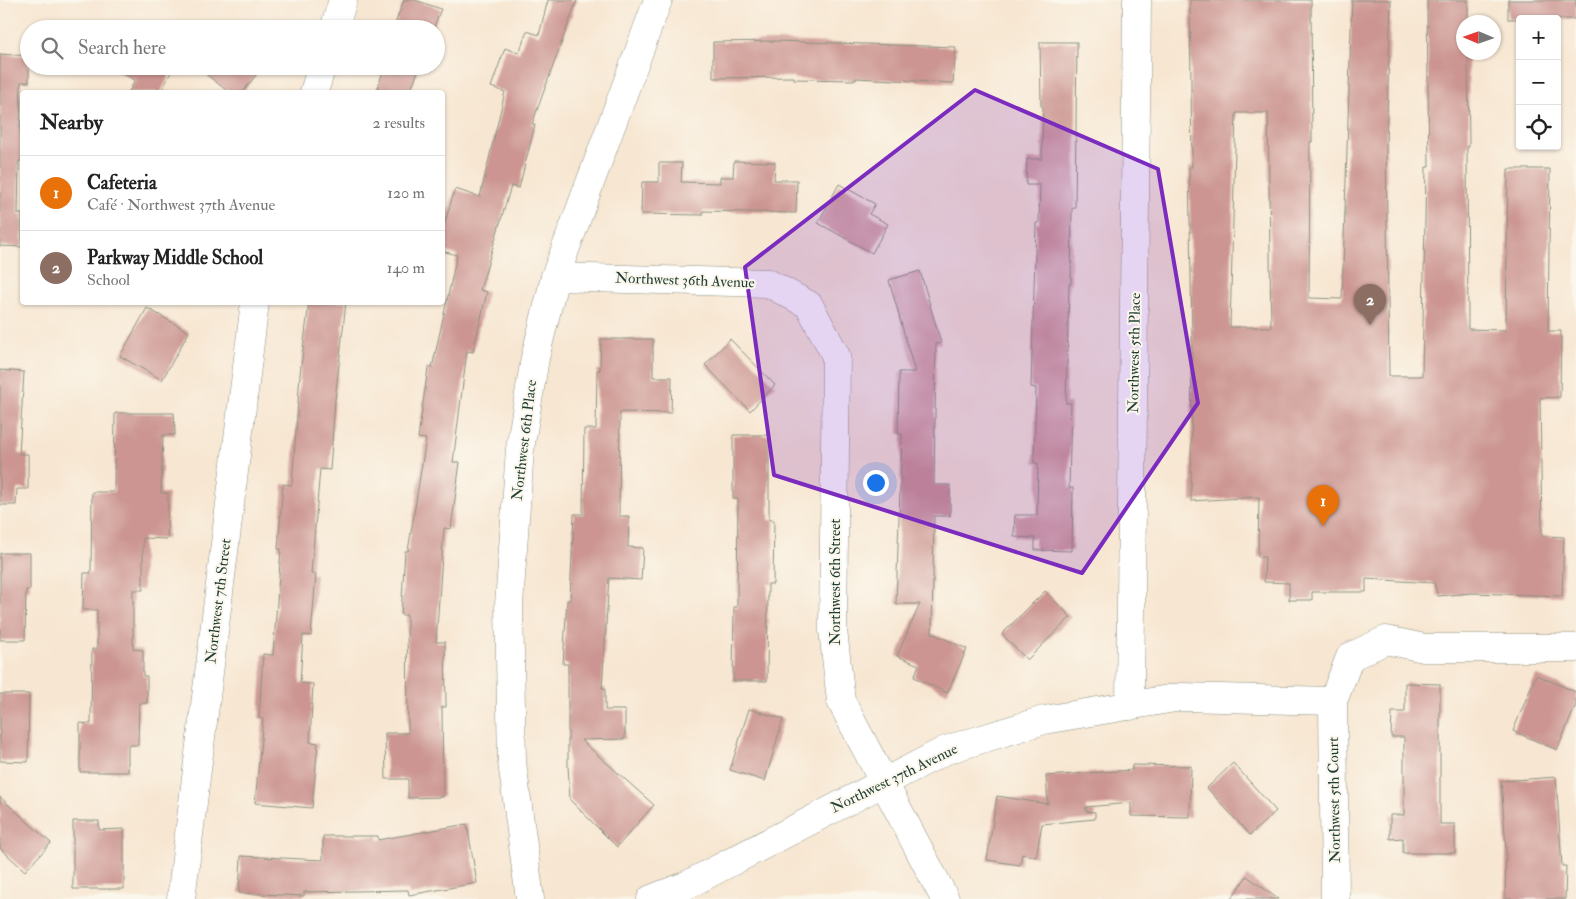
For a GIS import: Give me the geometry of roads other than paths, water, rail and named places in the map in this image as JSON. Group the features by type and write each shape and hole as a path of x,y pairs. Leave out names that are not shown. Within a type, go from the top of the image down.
{"street":[{"path":"337,20 343,0"},
{"name":"Northwest 6th Place","path":"530,899 512,762 509,605 520,449 535,358 556,277 658,0"},
{"name":"Northwest 5th Place","path":"1130,706 1137,0"},
{"path":"315,90 319,75"},
{"name":"Northwest 36th Avenue","path":"556,277 768,283 809,305"},
{"name":"Northwest 7th Street","path":"180,899 255,305"},
{"name":"Northwest 6th Street","path":"809,305 836,356 833,630 841,700 945,899"},
{"path":"1333,701 1350,657 1386,640 1424,648 1571,645"},
{"name":"Northwest 37th Avenue","path":"651,899 685,886 946,750 1044,720 1181,697 1333,701"},
{"name":"Northwest 5th Court","path":"1333,701 1335,899"}],"place":[{"name":"Parkway Middle School","path":"1370,325"},
{"name":"Cafeteria","path":"1323,526"}]}
